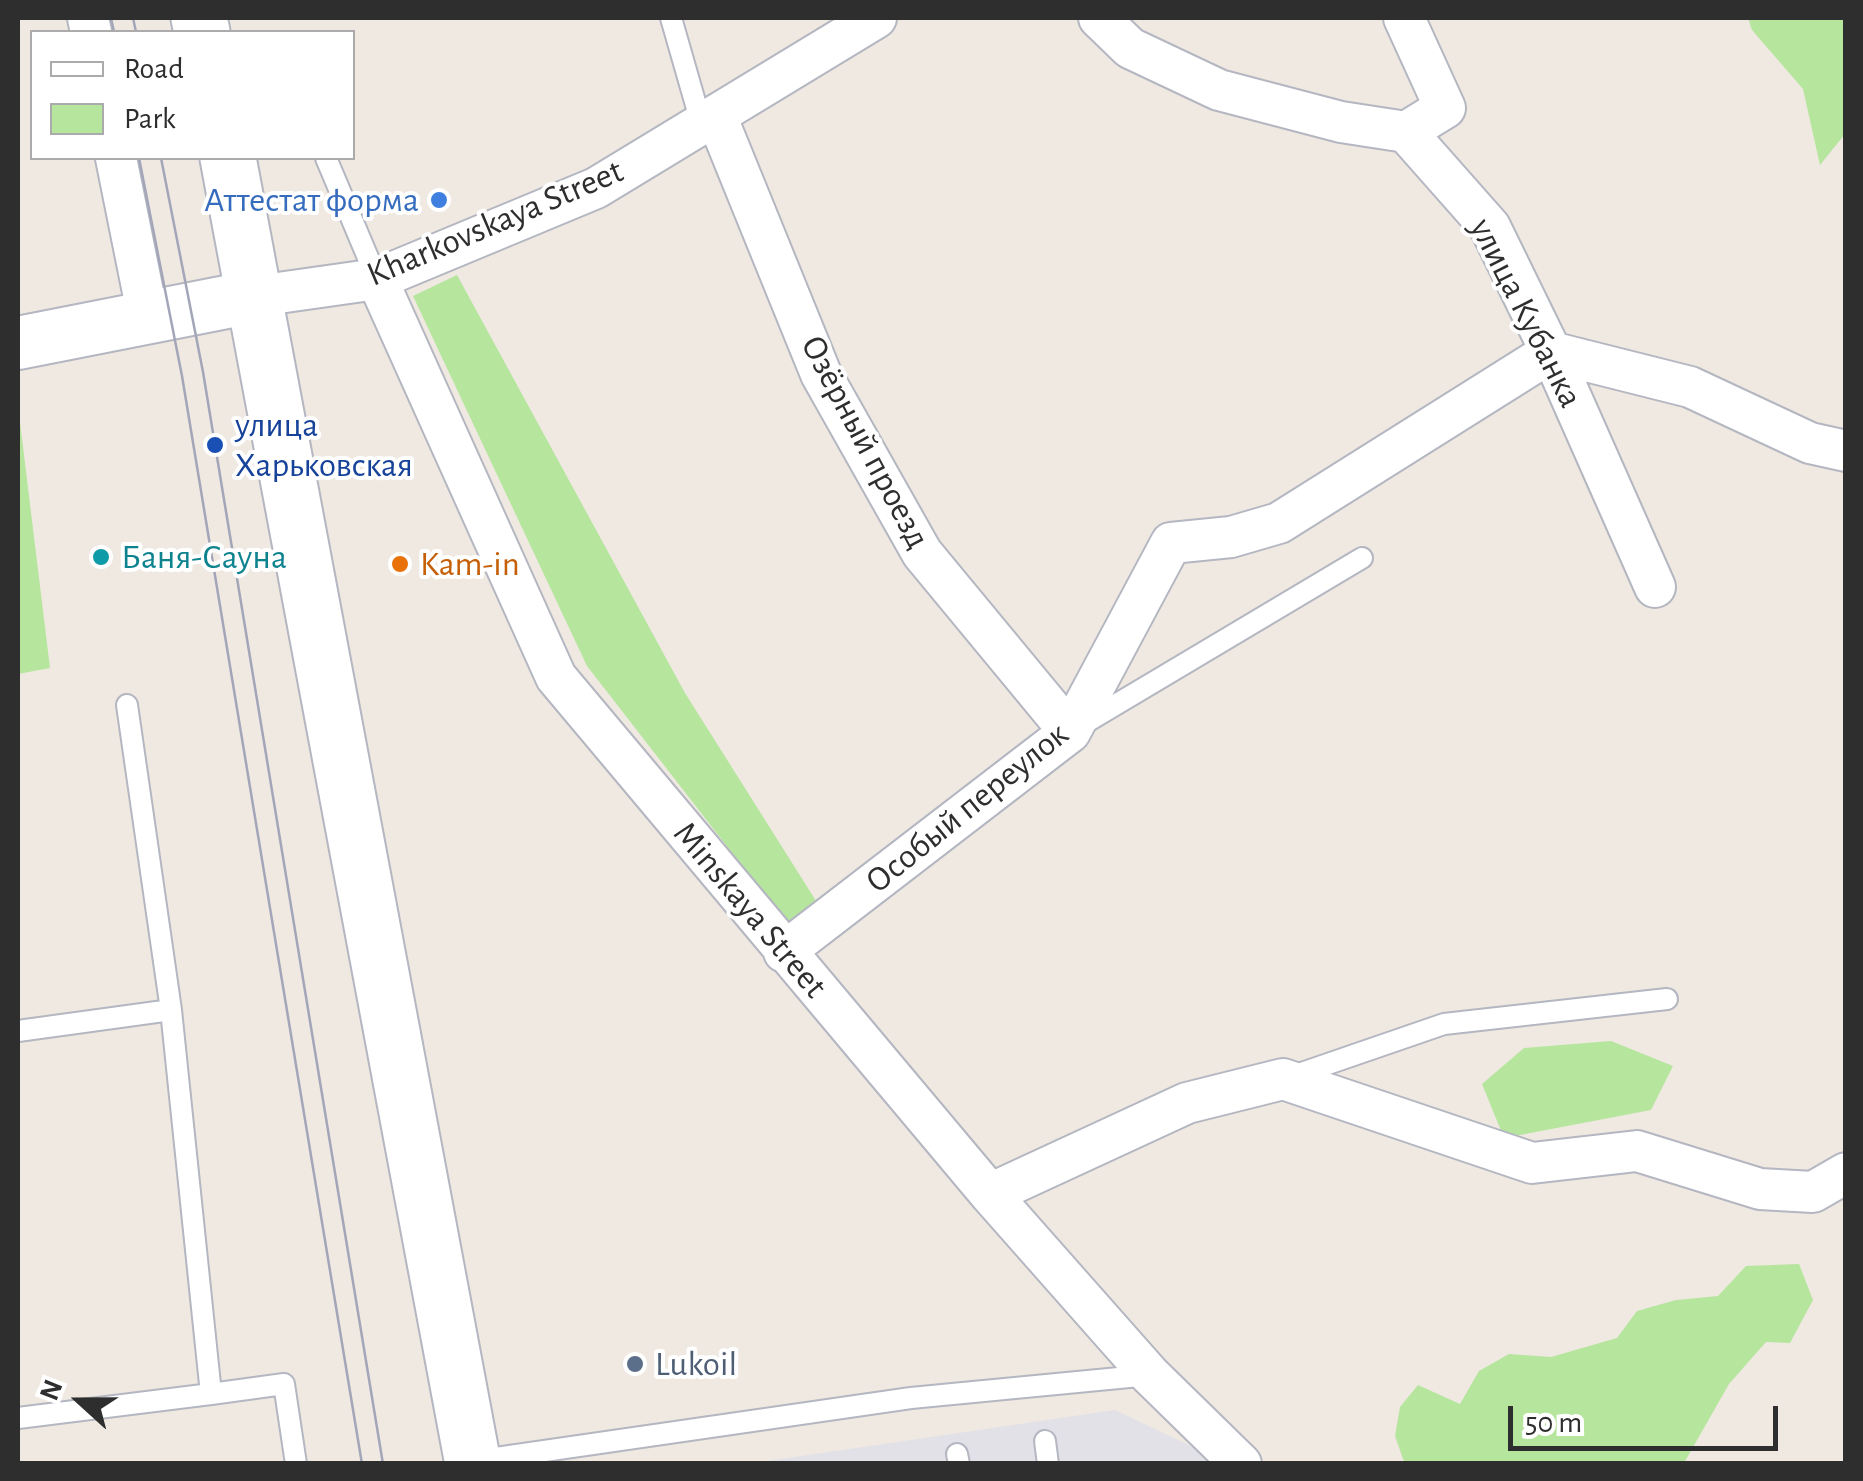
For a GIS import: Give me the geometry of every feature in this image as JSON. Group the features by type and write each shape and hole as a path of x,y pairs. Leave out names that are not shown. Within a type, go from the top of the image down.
{"main road":[{"path":"228,160 473,1462"}],"street":[{"name":"Kharkovskaya Street","path":"18,343 257,296 377,279 596,188 876,18"},
{"path":"1099,18 1130,48 1218,90 1341,122 1406,132 1445,108 1404,18"},
{"name":"Озёрный проезд","path":"709,122 821,374 922,553 1070,732"},
{"name":"улица Кубанка","path":"1406,132 1490,227 1551,352 1655,587"},
{"path":"116,160 148,316"},
{"name":"Minskaya Street","path":"377,279 556,678 990,1194 1150,1375 1240,1464"},
{"path":"1551,352 1690,388 1810,444 1846,452"},
{"name":"Особый переулок","path":"784,952 1070,732 1171,543 1231,538 1279,523 1551,352"},
{"path":"990,1194 1187,1103 1283,1079 1532,1163 1637,1151 1760,1189 1813,1192 1846,1173"}],"lane":[{"path":"671,18 709,122"},
{"path":"327,160 377,279"},
{"path":"1070,732 1362,558"},
{"path":"128,705 171,1010 212,1394"},
{"path":"1283,1079 1444,1024 1666,998"},
{"path":"18,1032 171,1010"},
{"path":"473,1462 911,1398 1150,1375"},
{"path":"18,1418 284,1384 296,1464"},
{"path":"1044,1441 1048,1464"}],"shaded area":[{"path":"1115,1410 1195,1448 1211,1463 747,1464"}],"green space":[{"path":"1748,18 1845,18 1845,134 1820,165 1803,89 1752,30"},
{"path":"457,275 685,693 818,904 788,925 587,666 413,296"},
{"path":"18,406 50,668 18,674"},
{"path":"1611,1041 1673,1066 1651,1110 1504,1138 1482,1084 1524,1048"},
{"path":"1799,1264 1813,1300 1790,1343 1766,1342 1729,1384 1684,1463 1406,1464 1403,1459 1395,1436 1400,1407 1418,1385 1460,1404 1479,1371 1509,1354 1551,1357 1617,1338 1637,1311 1676,1300 1718,1296 1746,1266"}],"tram line":[{"path":"111,18 114,30"},
{"path":"133,18 136,30"},
{"path":"139,160 182,376 362,1464"},
{"path":"161,160 203,372 383,1464"}],"place":[{"name":"Аттестат форма","path":"439,200"},
{"name":"улица Харьковская","path":"215,445"},
{"name":"Баня-Сауна","path":"101,557"},
{"name":"Kam-in","path":"400,564"},
{"name":"Lukoil","path":"635,1364"}]}
